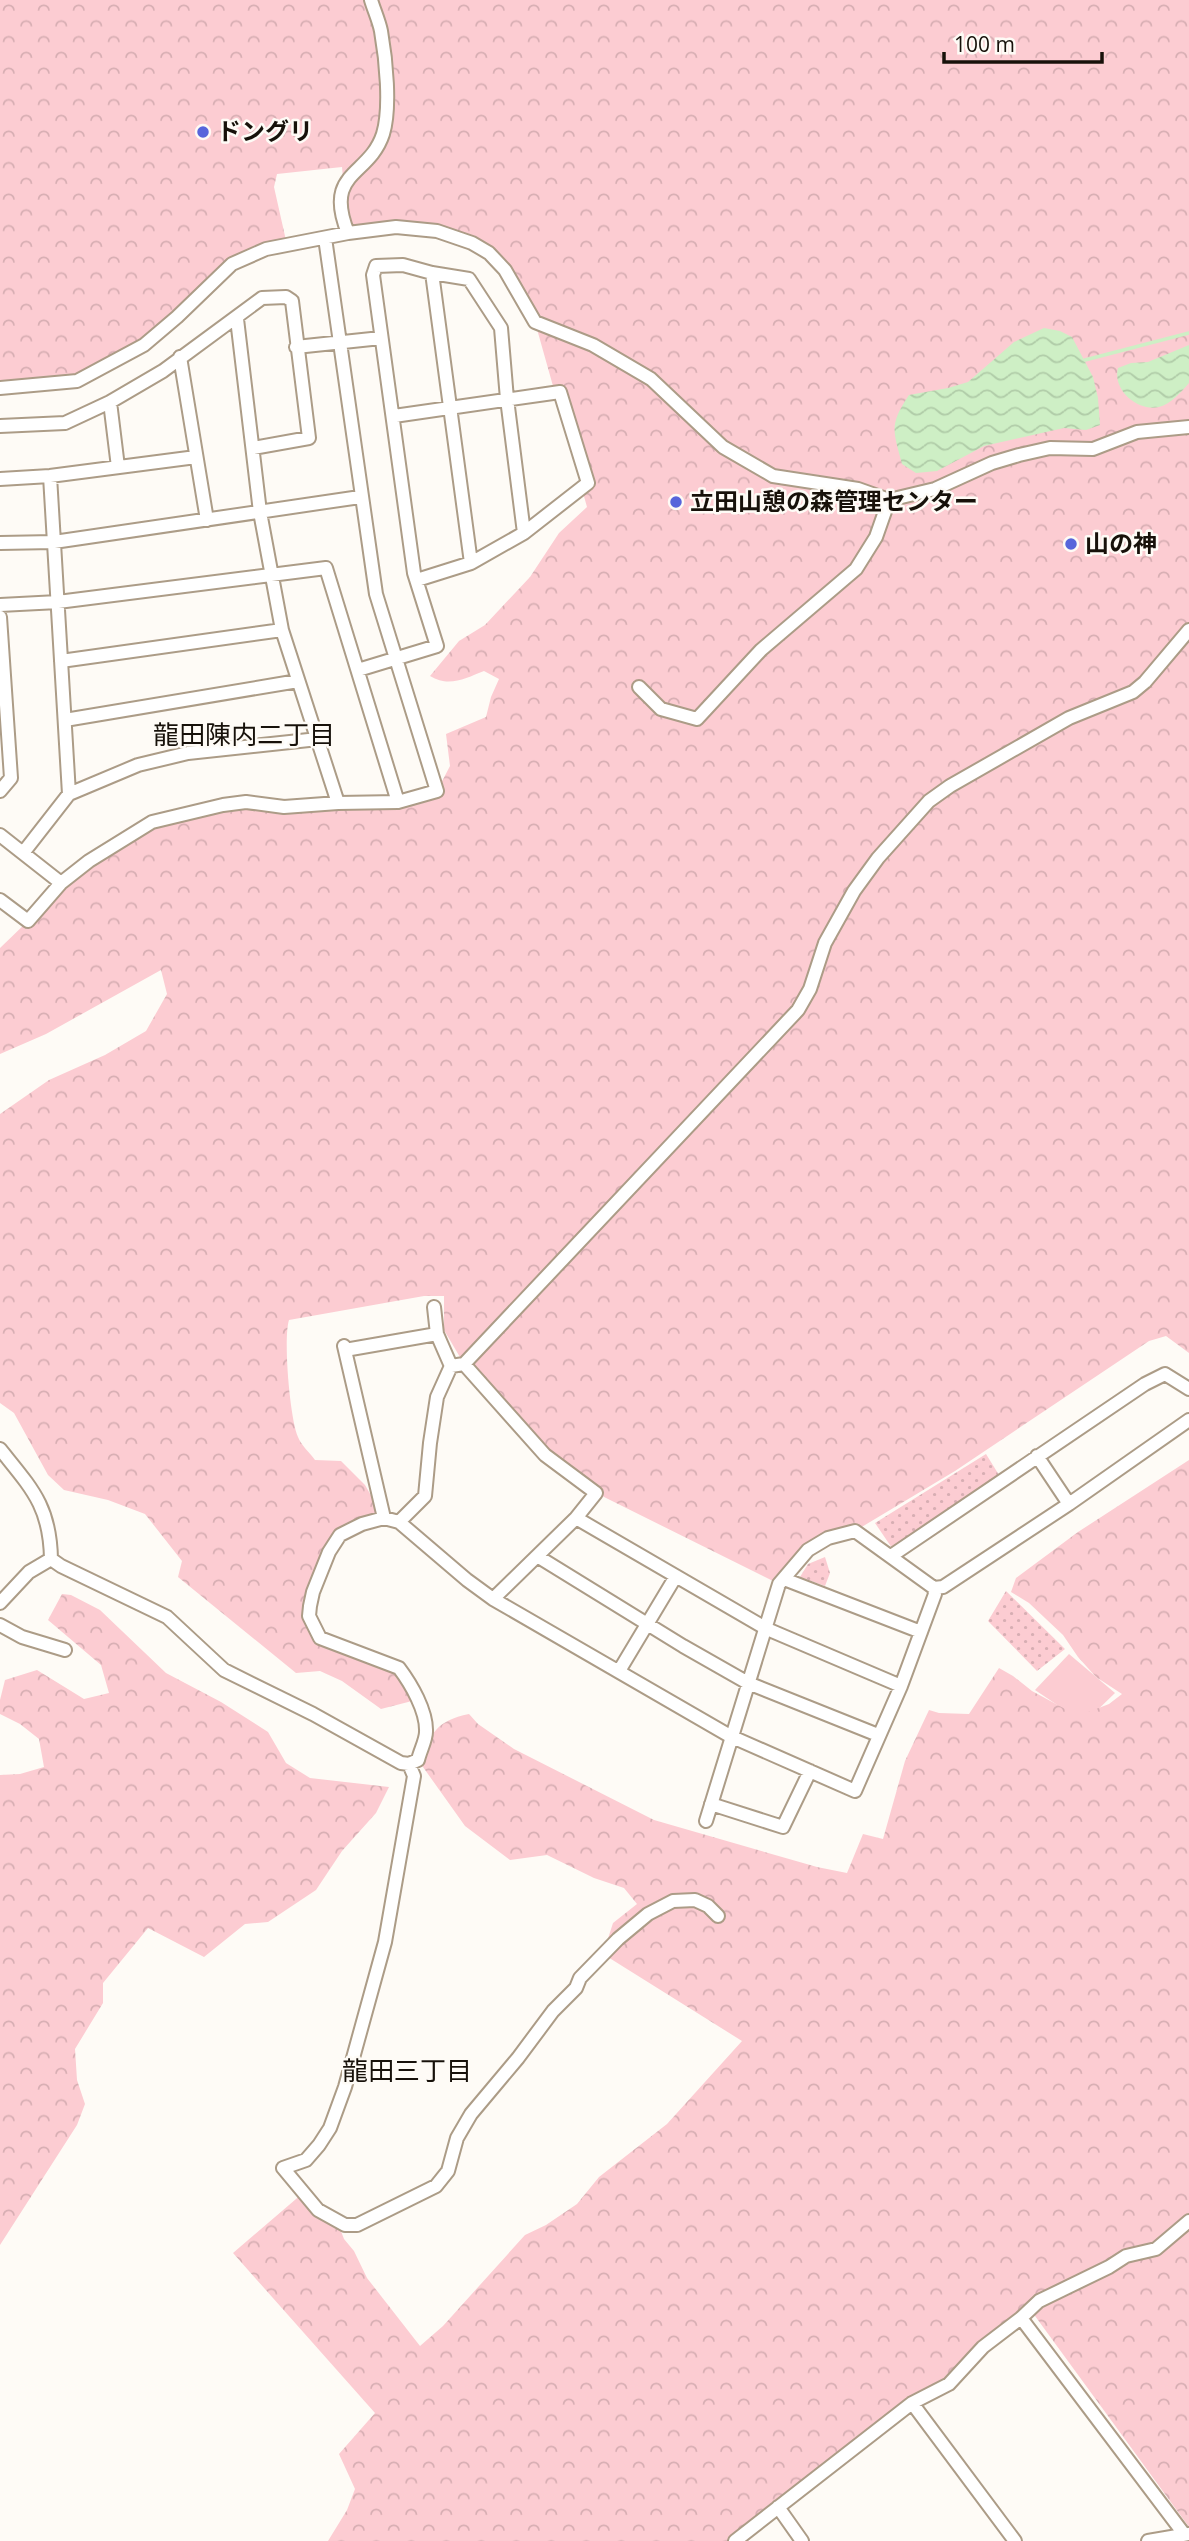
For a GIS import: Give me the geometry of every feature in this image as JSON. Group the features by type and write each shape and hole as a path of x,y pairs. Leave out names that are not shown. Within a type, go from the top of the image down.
{"street":[{"path":"348,233 341,216 343,186 368,158 382,137 388,112 381,29 371,0"},
{"path":"0,388 77,381 144,345 232,264 266,249 396,227 437,231 472,243 489,253 505,270 535,322 593,345 650,379 723,447 773,476 858,489 889,500 935,489 992,463 1019,455 1050,448 1093,449 1137,432 1189,427"},
{"path":"0,900 28,921 61,884 89,861 152,822 181,813 246,802 284,807 398,802 437,791 376,594 325,238"},
{"path":"358,670 436,646 417,580 381,338 373,275 376,266 403,265 469,279 501,328 524,533"},
{"path":"432,273 471,563"},
{"path":"0,426 65,423 149,380 237,319 262,298 285,297 292,301 309,438 253,448"},
{"path":"237,319 260,512 282,630 338,803"},
{"path":"296,347 381,338"},
{"path":"180,357 207,520"},
{"path":"394,416 560,392 588,483 524,533 471,563 417,580"},
{"path":"110,402 118,467"},
{"path":"0,479 50,476 196,457"},
{"path":"50,476 69,794"},
{"path":"0,543 54,542 360,497"},
{"path":"639,687 661,709 697,719 761,650 856,569 876,537 889,500"},
{"path":"0,605 58,602 326,568 398,802"},
{"path":"0,618 10,778 0,791"},
{"path":"61,661 282,630"},
{"path":"399,1522 425,1496 429,1443 437,1397 458,1365 798,1010 810,989 825,943 854,891 878,858 929,801 950,786 1069,718 1133,692 1145,682 1189,630"},
{"path":"65,720 298,681"},
{"path":"23,853 69,794 138,765 171,757 318,739"},
{"path":"0,835 61,884"},
{"path":"434,1307 438,1334 458,1365 545,1455 596,1493 576,1518 493,1599"},
{"path":"384,1518 345,1348 438,1334"},
{"path":"891,1556 1134,1390 1165,1374 1189,1389"},
{"path":"706,1821 779,1584 808,1550 838,1534 855,1531 934,1588 943,1587 1189,1420"},
{"path":"0,1449 28,1483 47,1517 51,1536 51,1559"},
{"path":"1037,1456 1069,1504"},
{"path":"51,1559 167,1616 224,1670 313,1714 401,1763 409,1764 418,1759 426,1731 418,1698 407,1679 399,1668 320,1638 309,1616 313,1592 329,1552 340,1535 362,1524 384,1518 399,1522 493,1599 730,1736 855,1791 901,1686 935,1594 934,1588"},
{"path":"576,1518 766,1629 901,1686"},
{"path":"537,1556 748,1683 878,1735"},
{"path":"0,1603 29,1572 51,1559"},
{"path":"619,1671 676,1576"},
{"path":"784,1579 921,1632"},
{"path":"0,1625 22,1637 65,1650"},
{"path":"409,1764 414,1776 385,1942 345,2087 330,2128 320,2145 306,2160 283,2168 318,2210 345,2225 356,2225 367,2220 427,2191 443,2180 457,2138 471,2114 553,2011 576,1988 580,1978 618,1939 648,1914 673,1900 684,1899 695,1900 708,1906 718,1916"},
{"path":"711,1804 783,1828 810,1771"},
{"path":"734,2541 912,2403 949,2384 983,2347 1039,2301 1126,2256 1156,2249 1189,2221"},
{"path":"1021,2318 1187,2534 1149,2541"},
{"path":"912,2403 1015,2541"},
{"path":"778,2507 802,2541"}],"green space":[{"path":"0,0 1189,0 1189,1353 1166,1336 1149,1341 955,1471 855,1531 828,1538 779,1584 596,1493 563,1469 464,1364 444,1330 444,1296 424,1296 289,1320 288,1379 292,1414 299,1440 315,1460 341,1461 365,1485 384,1518 340,1536 310,1606 320,1638 407,1679 412,1701 381,1709 342,1681 320,1671 296,1673 178,1577 182,1561 145,1514 108,1500 64,1490 48,1475 14,1413 0,1403 0,1114 49,1080 105,1055 146,1031 167,994 161,970 46,1034 0,1054 0,948 61,883 152,822 223,805 338,803 437,791 450,766 446,734 486,717 499,679 484,671 451,682 430,676 459,641 485,625 530,577 559,533 587,507 535,322 489,253 437,231 348,233 342,167 277,174 274,187 287,245 233,263 177,317 77,381 0,388"},
{"path":"986,1454 999,1475 892,1548 875,1523"},
{"path":"1189,1460 1189,2527 1027,2305 982,2340 950,2375 899,2407 728,2541 328,2541 347,2510 355,2489 339,2454 375,2413 233,2253 303,2193 337,2221 344,2239 354,2251 367,2278 420,2346 443,2326 525,2235 546,2225 577,2204 599,2177 667,2124 742,2041 603,1954 613,1923 637,1904 624,1888 594,1878 547,1855 510,1860 465,1826 418,1760 432,1735 449,1720 469,1714 478,1724 514,1749 654,1820 817,1867 847,1873 863,1834 883,1839 905,1761 929,1710 969,1714 999,1668 1032,1691 1078,1716 1109,1704 1122,1694 1096,1677 1063,1635 1029,1603 1011,1592 1016,1578 1078,1532"},
{"path":"825,1557 830,1573 825,1586 800,1577 808,1564"},
{"path":"1006,1591 1065,1649 1037,1671 988,1621"},
{"path":"62,1594 71,1595 100,1610 166,1673 221,1702 268,1732 286,1763 310,1778 389,1787 376,1813 342,1851 316,1890 268,1922 245,1924 204,1957 148,1928 103,1983 103,2003 75,2049 77,2080 85,2104 77,2125 0,2245 0,1775 20,1774 44,1767 39,1739 20,1724 0,1714 0,1700 5,1680 37,1670 84,1699 109,1693 101,1665 48,1620"},
{"path":"1069,1654 1115,1693 1084,1723 1035,1690"}],"water":[{"path":"1044,328 1072,337 1093,377 1100,425 1086,430 1064,428 984,446 937,471 916,473 902,464 895,428 898,414 909,395 968,382 1014,342"},
{"path":"1189,345 1189,383 1179,394 1159,407 1151,408 1128,398 1119,384 1118,368 1131,363 1148,362"}],"waterway":[{"path":"1085,360 1189,333"}],"place":[{"name":"ドングリ","path":"203,132"},
{"name":"立田山憩の森管理センター","path":"676,502"},
{"name":"山の神","path":"1071,544"}],"district":[{"name":"龍田陳内二丁目","path":"244,735"},
{"name":"龍田三丁目","path":"407,2071"}]}
